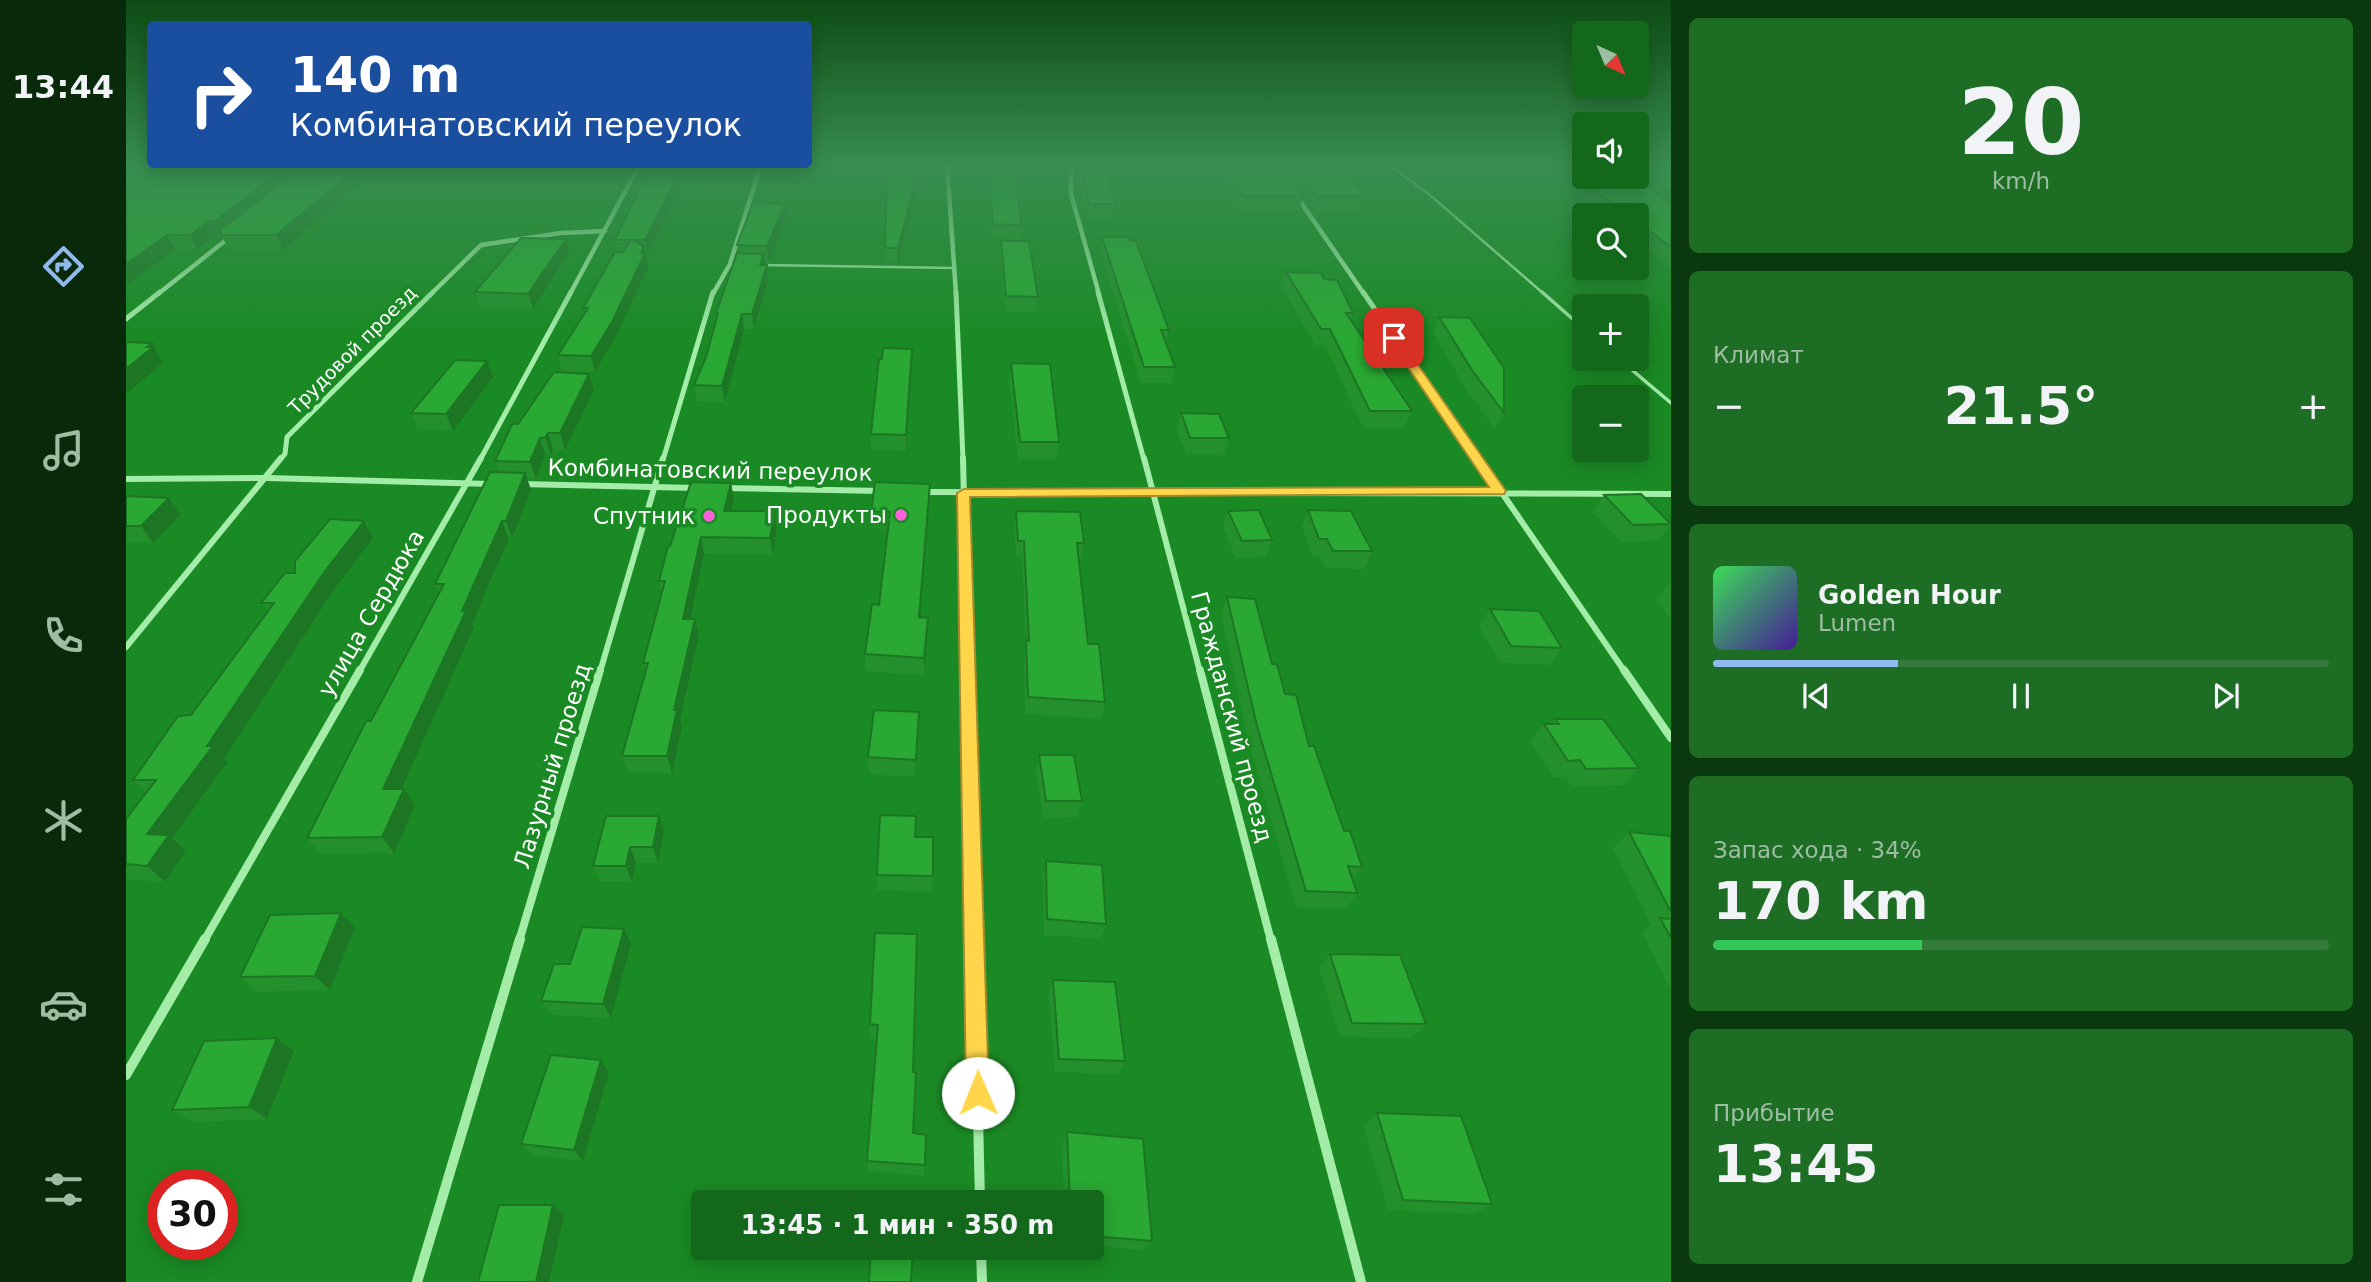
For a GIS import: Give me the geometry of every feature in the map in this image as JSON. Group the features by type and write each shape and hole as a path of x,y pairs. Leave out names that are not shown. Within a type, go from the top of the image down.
{"street":[{"name":"улица Сердюка","path":"126,1075 468,483 609,223"},
{"name":"Лазурный проезд","path":"417,1282 713,293 730,264 743,223"},
{"path":"952,223 964,493 980,1190"},
{"name":"Гражданский проезд","path":"1078,223 1153,492 1361,1282"},
{"path":"1315,223 1671,738"},
{"name":"Трудовой проезд","path":"126,647 267,478 285,454 287,437 481,245 561,233 605,231"},
{"path":"126,319 234,233"},
{"path":"126,479 267,478 495,484"},
{"name":"Комбинатовский переулок","path":"508,484 894,491"},
{"path":"908,492 1499,491 1671,494"},
{"path":"981,1260 982,1282"}],"lane":[{"path":"1462,223 1572,319"},
{"path":"757,265 955,268"},
{"path":"1633,371 1671,403"}],"building":[{"path":"126,223 207,223 190,235 167,235 126,264"},
{"path":"230,223 291,223 276,235 222,235 219,231"},
{"path":"623,223 654,223 645,240 633,240 644,246 641,253 645,253 612,322 591,356 558,355 588,308 583,308 615,252 623,252 631,240 615,240"},
{"path":"745,223 777,223 767,246 737,245"},
{"path":"886,223 905,223 898,248 885,248"},
{"path":"1021,223 1021,225 993,224"},
{"path":"1649,223 1671,223 1671,247 1649,231"},
{"path":"1102,237 1128,237 1130,241 1136,241 1169,330 1161,330 1175,367 1144,367"},
{"path":"521,238 566,239 528,294 475,292"},
{"path":"1001,241 1029,241 1038,297 1006,296"},
{"path":"737,253 764,254 760,265 767,265 752,314 742,314 722,386 694,385 706,357 716,313"},
{"path":"1286,272 1321,273 1324,279 1337,280 1353,313 1346,313 1412,411 1370,411 1330,329 1321,329"},
{"path":"1439,317 1470,318 1504,368 1504,413 1472,370"},
{"path":"126,342 152,343 147,347 153,347 126,369"},
{"path":"883,348 912,349 906,435 871,434 879,359 882,359"},
{"path":"455,360 487,361 446,414 411,413"},
{"path":"1011,363 1050,364 1059,442 1020,442"},
{"path":"554,372 589,374 560,433 548,433 545,438 540,438 530,462 495,461 512,424 518,424"},
{"path":"1181,413 1219,414 1229,438 1190,438"},
{"path":"490,472 525,473 506,521 502,521 462,611 466,611 383,789 404,789 382,837 307,838 366,721 371,721 444,584 435,584"},
{"path":"691,482 731,483 724,511 775,511 770,538 701,537 683,619 695,619 674,710 677,710 667,756 622,756 648,663 643,663 665,581 659,581 668,546"},
{"path":"875,482 930,484 919,617 928,618 924,658 865,654 872,604 879,605 890,512 871,512"},
{"path":"1641,494 1671,524 1633,525 1604,495"},
{"path":"126,496 169,498 141,526 126,526"},
{"path":"1259,510 1272,540 1242,541 1228,511"},
{"path":"1308,510 1351,511 1372,551 1333,551 1327,539 1319,539"},
{"path":"1016,511 1080,512 1084,543 1077,543 1088,644 1099,644 1105,702 1028,697 1026,640 1029,641 1024,541 1018,541"},
{"path":"330,519 364,521 325,571 207,746 213,746 147,834 169,835 147,866 126,864 126,819 156,780 133,780 178,716 191,715 274,603 261,603 285,573 295,573 295,561"},
{"path":"1227,597 1255,599 1272,664 1277,664 1285,694 1296,695 1309,746 1314,746 1344,831 1350,831 1362,867 1348,866 1357,893 1306,891 1257,726"},
{"path":"1490,609 1539,611 1562,648 1511,646"},
{"path":"874,710 919,712 916,760 868,757"},
{"path":"1555,719 1603,719 1639,768 1586,769 1580,760 1568,761 1544,724 1559,724"},
{"path":"1039,755 1074,755 1082,801 1046,801"},
{"path":"880,815 916,816 915,837 933,837 933,876 877,875"},
{"path":"606,816 659,816 653,847 630,847 626,866 593,866"},
{"path":"1629,832 1671,836 1671,912"},
{"path":"1046,861 1102,865 1106,924 1047,919"},
{"path":"341,913 315,976 240,977 270,915"},
{"path":"1660,918 1671,919 1671,938"},
{"path":"582,927 624,929 603,1004 541,1001 554,964 570,964"},
{"path":"875,933 917,934 913,1133 926,1135 925,1165 867,1161 878,1025 870,1024"},
{"path":"1330,954 1400,955 1426,1024 1352,1023"},
{"path":"1053,980 1115,982 1125,1061 1059,1059"},
{"path":"277,1038 249,1107 172,1110 204,1041"},
{"path":"551,1055 601,1060 574,1150 521,1144"},
{"path":"1377,1113 1461,1116 1492,1204 1403,1200"},
{"path":"1067,1132 1143,1139 1152,1241 1104,1237 1104,1190 1069,1190"},
{"path":"499,1205 553,1205 536,1282 478,1282"},
{"path":"870,1260 912,1260 911,1282 869,1282"}],"place":[{"name":"Продукты","path":"901,515"},
{"name":"Спутник","path":"709,516"}],"route":[{"path":"978,1093 964,493 1499,491 1394,338"}]}
